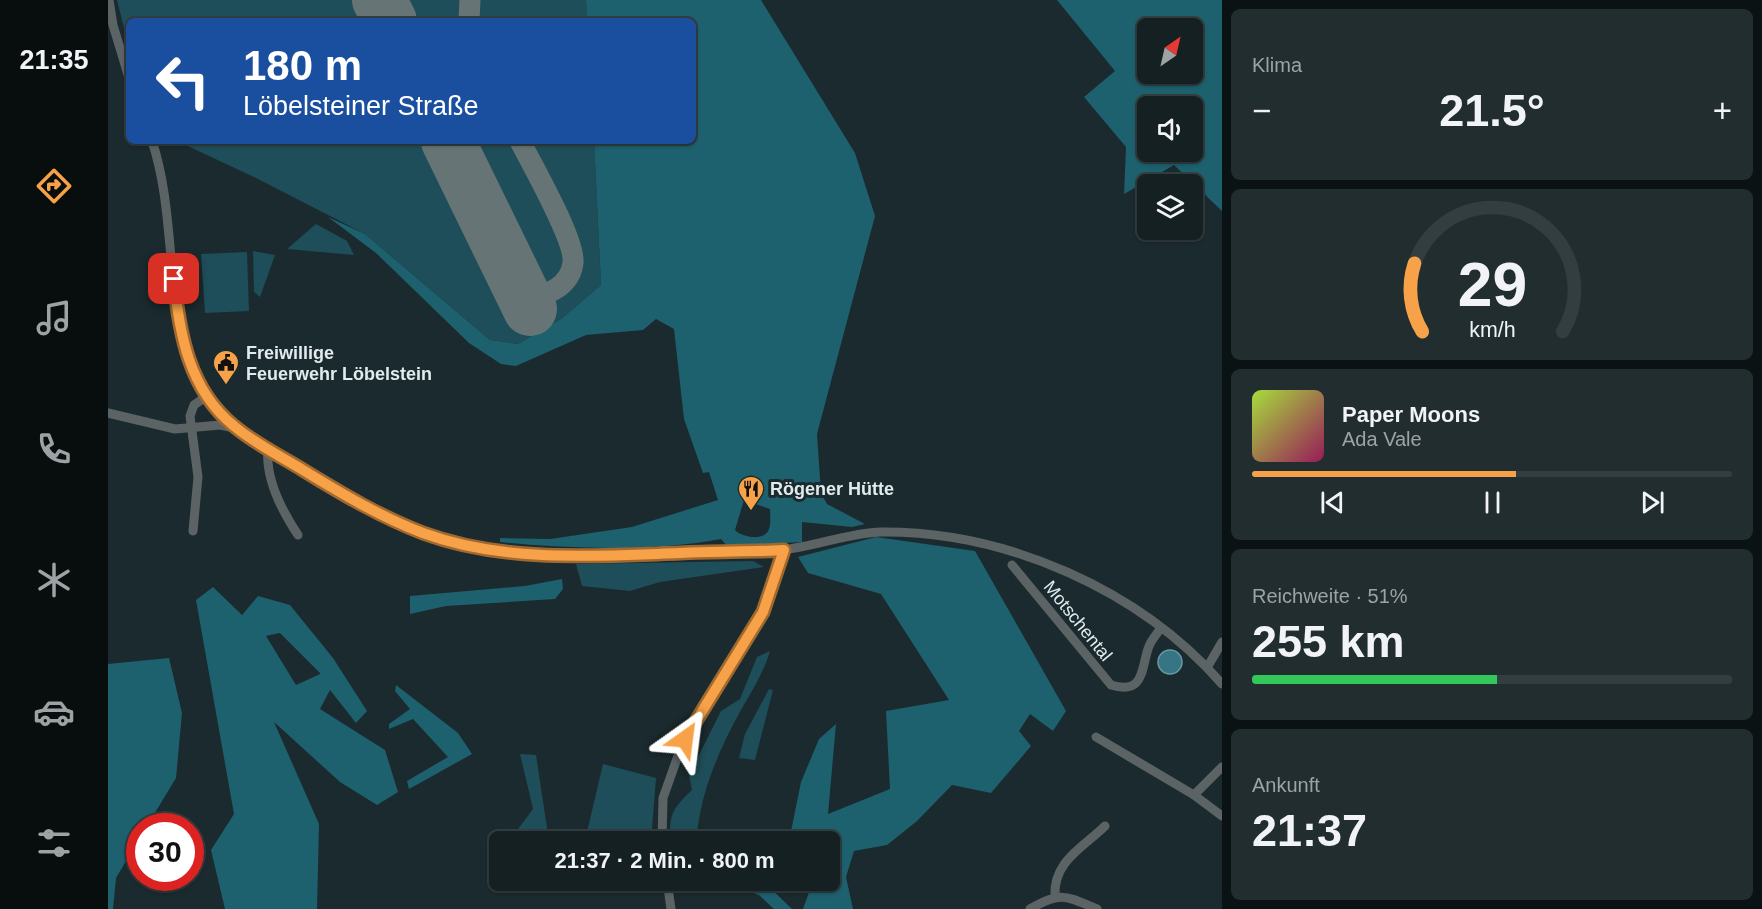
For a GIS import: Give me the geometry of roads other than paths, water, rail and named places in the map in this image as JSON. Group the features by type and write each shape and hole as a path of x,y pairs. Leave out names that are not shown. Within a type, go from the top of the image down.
{"street":[{"path":"109,0 113,25 126,68"},
{"path":"153,144 166,199 178,323 191,368 207,396 235,428 380,514 424,533 478,548 553,555 784,550 856,534 880,532 915,534 990,547 1046,564 1091,583 1161,628 1208,666 1222,684"},
{"path":"193,531 198,477 190,416 192,408 207,396"},
{"path":"108,413 157,426 192,428 220,425 235,428"},
{"path":"268,448 268,465 280,506 298,536"},
{"path":"662,831 663,798 679,753 702,710 763,612 784,550"},
{"name":"Motschental","path":"1012,565 1111,685 1127,687 1138,681 1144,669 1149,645 1161,628"},
{"path":"1208,666 1222,642"},
{"path":"1096,737 1194,795 1222,816"},
{"path":"1194,795 1222,767"},
{"path":"1055,896 1058,875 1071,852 1106,826"},
{"path":"669,891 671,909"},
{"path":"1030,909 1055,896 1070,898 1097,909"}],"place":[{"name":"Freiwillige Feuerwehr Löbelstein","path":"226,386"},
{"name":"Rögener Hütte","path":"751,512"}]}
